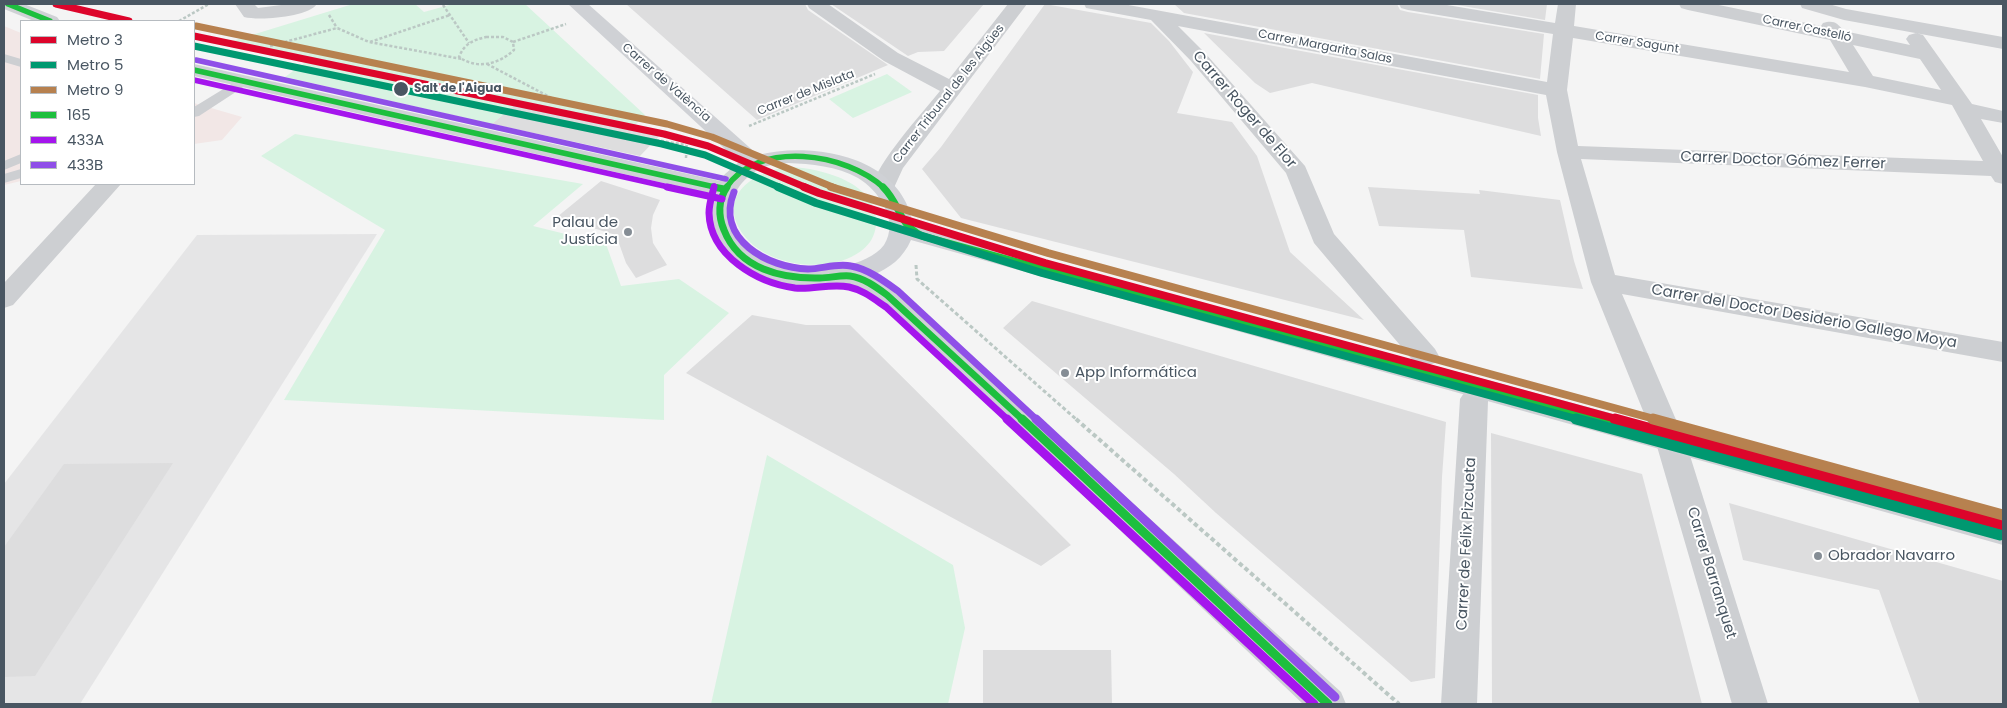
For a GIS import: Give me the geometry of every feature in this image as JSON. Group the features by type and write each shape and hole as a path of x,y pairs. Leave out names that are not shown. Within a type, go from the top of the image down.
{"main road":[{"path":"8,4 48,20"},
{"name":"Carrer de València","path":"584,10 754,163"},
{"path":"195,70 724,189"},
{"path":"788,156 830,160 852,166 884,188 892,197 901,223 900,238 891,253 865,270 845,276 810,279 790,278 745,260 732,248 718,213 724,189 737,175 754,163 788,156"},
{"path":"901,223 911,231 932,238 2003,532"},
{"path":"845,276 858,278 892,299 1195,578 1328,704"}],"street":[{"path":"244,4 251,13 261,15 275,14 308,4"},
{"path":"816,4 892,57 953,90"},
{"name":"Carrer Tribunal de les Aigües","path":"884,188 885,180 892,168 1018,4"},
{"name":"Carrer Margarita Salas","path":"1093,4 1143,11 1556,90"},
{"name":"Carrer Sagunt","path":"1408,4 1866,81 1961,104 2003,117"},
{"name":"Carrer Barranquet","path":"1567,4 1556,90 1568,152 1604,282 1671,442 1750,704"},
{"name":"Carrer Castelló","path":"1688,4 1926,54"},
{"path":"1810,4 1838,36 1866,81"},
{"path":"1810,4 1844,14 1908,27 2003,43"},
{"name":"Carrer Roger de Flor","path":"1143,11 1198,57 1297,171 1323,237 1425,356"},
{"path":"1908,27 1961,104 2001,173"},
{"path":"920,71 952,66 986,47"},
{"name":"Carrer Doctor Gómez Ferrer","path":"1568,152 2001,173"},
{"path":"4,299 12,280 108,185"},
{"name":"Carrer del Doctor Desiderio Gallego Moya","path":"1604,282 2003,352"},
{"name":"Carrer de Félix Pizcueta","path":"1459,704 1474,399 1478,394 1487,391"}],"lane":[{"path":"4,58 20,62"},
{"path":"195,112 244,81"},
{"path":"4,166 20,158"},
{"path":"4,179 20,173"}],"path":[{"path":"181,20 209,4"},
{"path":"443,5 469,43"},
{"path":"326,10 337,28 369,42 462,59 469,63 486,63 510,54 514,50 513,42"},
{"path":"513,42 584,10"},
{"path":"369,42 450,15"},
{"path":"270,46 337,28"},
{"path":"462,59 460,52 476,39 495,36 503,37 513,42"},
{"name":"Carrer de Mislata","path":"712,124 733,116 745,127 888,69 880,62 892,57"},
{"path":"486,63 563,104"},
{"path":"684,180 688,128"},
{"path":"656,140 686,145"},
{"path":"932,238 915,267 917,279 1399,704"}],"shaded area":[{"path":"4,26 20,33 20,181 4,185"},
{"path":"195,103 242,117 222,140 195,144"},
{"path":"377,234 80,704 4,704 4,484 197,235"}],"green space":[{"path":"353,4 415,4 424,12 453,4 525,4 645,115 634,126 518,102 492,124 285,77 310,59 229,42"},
{"path":"887,74 912,92 853,118 829,99"},
{"path":"295,134 583,184 533,226 606,244 621,286 679,279 729,313 664,375 664,420 284,400 385,230 261,156"},
{"path":"790,167 817,171 846,180 868,198 874,210 876,224 873,236 864,249 849,258 837,262 809,265 781,260 756,248 747,239 737,225 734,211 735,200 750,181 762,174"},
{"path":"767,455 953,565 965,628 948,704 711,704"}],"building":[{"path":"626,4 805,4 808,10 888,65 757,120"},
{"path":"831,4 984,4 944,51 918,52 908,56"},
{"path":"1045,4 1151,23 1169,41 1193,72 1177,113 1232,122 1257,156 1290,252 1364,320 961,218 922,169 941,147"},
{"path":"1174,4 1397,4 1400,10 1408,12 1544,34 1540,79 1184,13"},
{"path":"1451,4 1547,4 1545,20"},
{"path":"1204,33 1538,95 1538,118 1541,136 1312,83 1270,93 1255,83"},
{"path":"518,102 663,132 640,156 492,124"},
{"name":"Palau de Justícia","path":"601,181 660,200 653,215 651,228 653,243 667,265 636,278 626,263 616,235 557,217"},
{"path":"1368,187 1480,194 1479,190 1560,200 1574,261 1583,289 1471,277 1464,230 1379,226"},
{"path":"1032,301 1446,422 1442,477 1435,678 1411,682 1216,513 1174,474 1003,328"},
{"path":"752,315 806,325 850,325 1071,545 1041,566 686,373"},
{"path":"1491,433 1642,474 1702,704 1492,704"},
{"path":"173,463 35,676 4,677 4,547 64,464"},
{"path":"1729,503 2003,581 2003,704 1920,704 1879,590 1743,560"},
{"path":"983,650 1111,650 1112,704 983,704"}],"metro line":[{"name":"3","path":"56,4 125,20"},
{"name":"9","path":"196,26 667,124 712,137 822,184 1048,253 2003,515"},
{"name":"3","path":"195,36 664,134 708,146 819,193 1045,263 2003,525"},
{"name":"5","path":"195,46 662,144 705,155 816,203 1042,273 2000,535"}],"transit line":[{"name":"165","path":"8,4 48,20"},
{"name":"433B","path":"196,60 726,179"},
{"name":"165","path":"195,70 724,189"},
{"name":"433A","path":"195,80 722,199"},
{"name":"165","path":"1328,704 1188,572 887,295 870,283 855,277 810,278 778,274 758,267 741,256 727,238 720,217 721,199 725,189 732,180 747,168 759,162 773,159 800,156 841,163 865,173 885,188 895,202 906,226 922,236 2003,532"},
{"name":"433A","path":"714,186 709,212 713,231 719,244 740,266 753,275 767,281 796,288 836,286 854,288 886,307 1314,704"},
{"name":"433B","path":"734,192 729,206 729,214 739,238 748,247 758,255 796,268 813,269 834,266 857,268 875,276 898,291 1335,697"}],"place":[{"name":"Salt de l'Aigua","path":"401,89"},
{"name":"Palau de Justícia","path":"628,232"},
{"name":"App Informática","path":"1065,373"},
{"name":"Obrador Navarro","path":"1818,556"}]}
